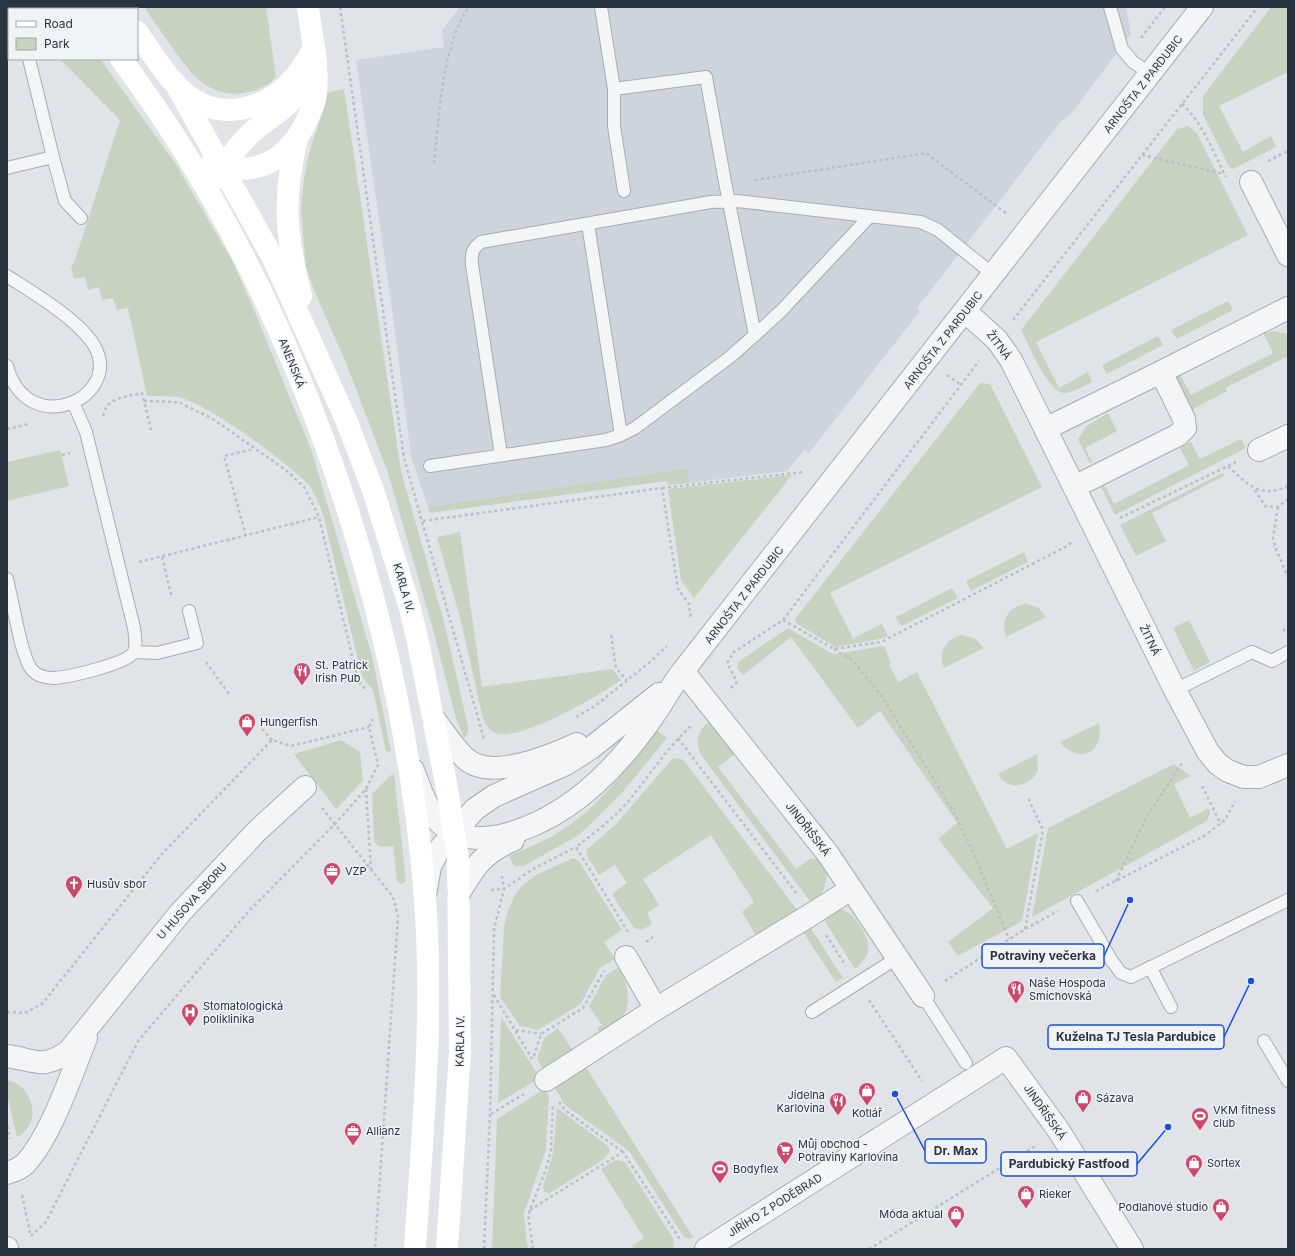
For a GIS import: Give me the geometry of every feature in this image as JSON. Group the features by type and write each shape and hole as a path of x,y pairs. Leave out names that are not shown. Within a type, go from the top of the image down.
{"street":[{"name":"ANENSKÁ","path":"308,7 316,93 310,112 298,138 289,176 286,200 288,235 292,261 316,355"},
{"name":"ARNOŠTA Z PARDUBIC","path":"683,671 661,692 596,744 566,764 481,804 468,815 454,832 464,837 476,839 507,834 533,825 551,816 579,797 609,769 634,741 683,671 966,312 1202,7"},
{"path":"138,33 175,83 223,167 274,260 316,355"},
{"name":"ANENSKÁ","path":"223,167 250,134 281,112 295,97 313,50"},
{"path":"175,83 195,101 212,109 231,111 250,108 275,95 288,84 302,67 313,50"},
{"name":"ANENSKÁ","path":"122,60 168,128 215,205 257,283 317,424 353,527 378,614 408,759"},
{"name":"ANENSKÁ","path":"168,128 191,150 213,164 233,169 250,169 265,165 283,155 298,138"},
{"path":"215,205 215,183 223,167"},
{"path":"1251,182 1288,255"},
{"path":"1045,429 1288,308"},
{"name":"ŽITNÁ","path":"966,312 987,328 1005,350 1201,741 1218,764 1228,771 1244,777 1259,777 1288,765"},
{"name":"KARLA IV.","path":"316,355 347,422 377,500 410,608 434,719 458,859 460,1052 447,1249"},
{"path":"1074,487 1178,435 1185,428 1184,419 1161,372"},
{"path":"1259,450 1288,436"},
{"name":"JINDŘIŠSKÁ","path":"683,671 828,854 923,996"},
{"name":"ARNOŠTA Z PARDUBIC","path":"434,719 469,761 486,767 502,767 531,762 563,751 587,740 624,719 661,692"},
{"path":"408,759 431,812 439,822 454,832 433,859 428,873 425,896"},
{"path":"408,759 416,805 425,896 429,987 427,1067 415,1249"},
{"name":"U HUSOVA SBORU","path":"7,1056 37,1063 48,1062 69,1051 91,1026 154,944 185,908 257,831 305,787"},
{"path":"459,893 475,867 489,852 541,826 579,797"},
{"path":"549,1086 656,1009 851,889"},
{"path":"632,953 656,1009"},
{"name":"U HUSOVA SBORU","path":"7,1174 25,1164 44,1134 91,1026"},
{"name":"JINDŘIŠSKÁ","path":"1006,1058 1059,1131 1132,1249"},
{"name":"JIŘÍHO Z PODĚBRAD","path":"706,1249 1006,1058"}],"lane":[{"path":"601,7 614,89 614,126 624,191"},
{"path":"1110,7 1122,49 1133,62 1150,74"},
{"path":"29,60 64,201 81,218"},
{"path":"614,89 706,77 755,335"},
{"path":"7,168 53,157"},
{"path":"502,455 471,255 475,247 481,242 491,239 729,201 921,222 929,225 994,275"},
{"path":"430,466 606,440 621,436 635,428 730,357 755,335 782,310 870,216"},
{"path":"588,224 621,436"},
{"path":"7,276 72,322 90,341 96,350 99,361 96,380 87,393 73,402 55,406 33,402 24,396 16,388 10,378 7,366"},
{"path":"7,579 9,597 24,654 31,669 36,674 44,677 60,677 114,665 129,657 134,652 136,645 134,628 86,432 73,402"},
{"path":"134,652 157,653 197,643 189,611"},
{"path":"1175,690 1252,652 1272,661 1288,652"},
{"path":"1078,901 1121,973 1131,976 1288,900"},
{"path":"812,1012 897,958"},
{"path":"1150,967 1171,1007"},
{"path":"923,996 966,1063"},
{"path":"1264,1042 1288,1081"}],"path":[{"path":"340,7 404,458 486,745"},
{"path":"434,163 442,97 449,58 456,29 469,7"},
{"path":"1012,322 1258,7"},
{"path":"1182,104 1190,111 1200,126 1228,182"},
{"path":"748,181 926,153 1007,214"},
{"path":"1142,155 1224,174"},
{"path":"712,636 734,652 783,620 982,358"},
{"path":"103,421 107,405 114,400 142,393 152,433"},
{"path":"144,401 178,402 213,419 288,471 304,487 319,517 358,681 369,693"},
{"path":"7,429 36,422"},
{"path":"246,536 224,456 255,449"},
{"path":"1119,518 1259,450"},
{"path":"1228,466 1255,489 1266,506 1278,507"},
{"path":"423,521 662,488 804,472"},
{"path":"1255,489 1266,491 1281,489 1288,486"},
{"path":"662,488 678,589 689,604 690,618"},
{"path":"1288,499 1278,507 1273,538 1275,547 1288,576"},
{"path":"137,563 319,517"},
{"path":"834,649 882,642 1069,546 1074,535"},
{"path":"162,557 173,601"},
{"path":"783,620 853,660 881,695 956,816 1009,939"},
{"path":"611,635 616,668 627,680"},
{"path":"573,719 595,706 650,662 670,642"},
{"path":"193,644 229,694"},
{"path":"30,1237 46,1222 138,1041 248,912 335,824 366,789 378,764 369,727 374,717"},
{"path":"262,729 272,740 291,746 369,727"},
{"path":"484,1249 490,1114 494,929 504,889 533,869 576,847 607,821 630,799 678,738"},
{"path":"7,1012 25,1013 42,1004 161,855 272,740"},
{"path":"1116,881 1146,818 1170,779 1182,763 1188,767"},
{"path":"1201,785 1220,824"},
{"path":"366,789 371,870"},
{"path":"1025,929 1043,830 1028,798"},
{"path":"335,824 393,897 398,917 375,1249"},
{"path":"576,847 632,953"},
{"path":"516,1030 541,1034 583,1008 604,971 653,937"},
{"path":"493,994 533,1060 541,1034"},
{"path":"490,1114 549,1086"},
{"path":"549,1086 566,1111 623,1152 683,1244"},
{"path":"533,1249 528,1215 546,1169 551,1150 549,1086"},
{"path":"7,1126 10,1138"},
{"path":"869,1249 1059,1131"},
{"path":"530,1210 623,1152"}],"shaded area":[{"path":"457,7 1126,7 1131,34 1070,115 1062,120 917,308 920,311 809,453 805,449 787,471 689,483 688,468 428,507 411,456 392,309 356,60 444,47 442,30 458,10"}],"green space":[{"path":"8,7 60,8 9,8"},
{"path":"144,7 266,7 276,77 262,88 244,93 231,94 220,92 210,87 201,82 186,66"},
{"path":"1271,7 1288,7 1288,72 1219,106 1243,152 1271,136 1276,147 1233,169 1229,167 1203,115 1203,96"},
{"path":"61,60 101,60 175,163 233,262 312,452 372,656 391,751 386,752 373,690 362,677 323,514 317,499 308,484 298,474 265,448 208,410 178,397 147,396 128,308 117,310 113,298 102,300 99,287 88,290 85,277 74,279 71,267 74,263 120,120"},
{"path":"344,89 401,471 445,626 468,726 468,733 464,738 456,719 433,629 388,473 346,363 306,268 301,209 309,153 324,108 326,93"},
{"path":"1188,126 1197,133 1248,235 1036,342 1059,388 1088,372 1092,382 1066,393 1059,391 1052,386 1046,378 1021,330 1177,129"},
{"path":"1228,301 1233,310 1177,339 1171,330"},
{"path":"1275,331 1288,334 1288,356 1225,388 1227,391 1193,409 1194,411 1191,413 1173,379 1180,375 1191,395 1273,353 1263,333"},
{"path":"1158,336 1163,345 1107,374 1102,365"},
{"path":"980,383 990,384 1042,487 830,593 854,640 854,638 882,624 888,636 880,639 835,647 796,623 795,619"},
{"path":"1108,413 1117,431 1085,448 1092,462 1090,463 1078,439 1087,426"},
{"path":"1241,439 1246,448 1115,515 1101,487 1105,486 1114,504 1189,465 1180,448 1191,442 1200,459"},
{"path":"60,450 69,486 7,501 7,462"},
{"path":"688,468 689,483 668,485 667,481 430,513 428,507"},
{"path":"1223,473 1224,476 1152,513 1166,541 1136,556 1120,525"},
{"path":"792,475 694,598 681,580 668,489"},
{"path":"460,532 482,687 612,669 621,680 578,706 540,725 506,734 495,733 491,730 483,719 461,621 437,537"},
{"path":"1024,552 1028,562 971,591 966,581"},
{"path":"952,588 958,598 901,626 896,617"},
{"path":"1027,604 1039,608 1046,617 1006,637 1004,625 1008,614 1015,607"},
{"path":"1189,620 1210,662 1194,671 1173,628"},
{"path":"788,628 833,654 884,646 891,663 889,664 898,682 917,672 1007,849 1038,833 1022,921 958,956 948,942 993,908 943,845 939,838 957,823 880,711 858,728 791,637 743,675 737,668 738,662"},
{"path":"962,635 974,638 984,648 944,668 942,662 942,652 944,647 951,639"},
{"path":"710,721 735,754 718,767 796,869 808,860 812,859 818,860 827,868 822,893 812,904 701,755 698,746 700,732"},
{"path":"1099,723 1100,733 1098,742 1089,752 1082,754 1075,753 1067,749 1060,742"},
{"path":"657,730 667,738 621,794 579,835 524,866 514,866 509,856 556,834 571,824 595,804 617,780"},
{"path":"341,740 360,752 363,781 336,809 294,754"},
{"path":"1037,754 1038,770 1035,776 1025,783 1013,785 1007,783 1002,780 998,774"},
{"path":"673,758 681,759 685,762 798,911 758,939 742,912 754,902 711,835 643,879 659,905 647,913 652,924 642,930 634,928 613,896 613,893 627,883 615,865 599,875 588,858 586,850 616,824"},
{"path":"1174,764 1191,776 1174,784 1190,818 1209,808 1210,814 1207,821 1032,917 1048,828"},
{"path":"391,775 394,775 406,881 402,884 397,881 393,846 380,847 374,842 372,794"},
{"path":"573,858 579,861 622,930 604,942 615,959 600,968 581,1003 576,1007 537,1030 520,1026 500,997 504,928 507,914 514,896 523,885 536,875"},
{"path":"839,909 846,911 854,917 864,932 868,944 865,958 855,969 823,918"},
{"path":"810,927 843,978 836,982 803,932"},
{"path":"619,967 621,968 627,989 628,1002 626,1009 624,1015 619,1021 600,1033 597,1028 602,1025 589,1006 606,975"},
{"path":"501,1016 540,1078 498,1103"},
{"path":"558,1028 576,1055 546,1074 537,1059 544,1038"},
{"path":"584,1064 693,1237 689,1239 684,1237 629,1151 565,1105 552,1083"},
{"path":"7,1080 16,1083 24,1089 32,1106 30,1123 25,1131 17,1137 7,1095"},
{"path":"541,1091 546,1092 549,1097 546,1150 524,1213 527,1244 529,1249 492,1249 497,1119"},
{"path":"557,1108 607,1145 610,1151 604,1159 550,1193 545,1192 543,1187 553,1153"},
{"path":"616,1160 625,1162 673,1238 674,1247 672,1249 634,1249 632,1246 644,1238 601,1169"}],"place":[{"name":"St. Patrick Irish Pub","path":"302,686"},
{"name":"Hungerfish","path":"247,737"},
{"name":"VZP","path":"332,886"},
{"name":"Husův sbor","path":"74,899"},
{"name":"Potraviny večerka","path":"1130,900"},
{"name":"Kuželna TJ Tesla Pardubice","path":"1251,981"},
{"name":"Naše Hospoda Smíchovská","path":"1016,1004"},
{"name":"Stomatologická poliklinika","path":"190,1027"},
{"name":"Dr. Max","path":"895,1094"},
{"name":"Kotlář","path":"867,1106"},
{"name":"Sázava","path":"1083,1113"},
{"name":"Jídelna Karlovina","path":"838,1116"},
{"name":"Pardubický Fastfood","path":"1168,1127"},
{"name":"VKM fitness club","path":"1200,1131"},
{"name":"Allianz","path":"353,1146"},
{"name":"Můj obchod - Potraviny Karlovina","path":"785,1165"},
{"name":"Sortex","path":"1194,1178"},
{"name":"Bodyflex","path":"720,1184"},
{"name":"Rieker","path":"1026,1209"},
{"name":"Podlahové studio","path":"1221,1222"},
{"name":"Móda aktual","path":"956,1229"}]}
